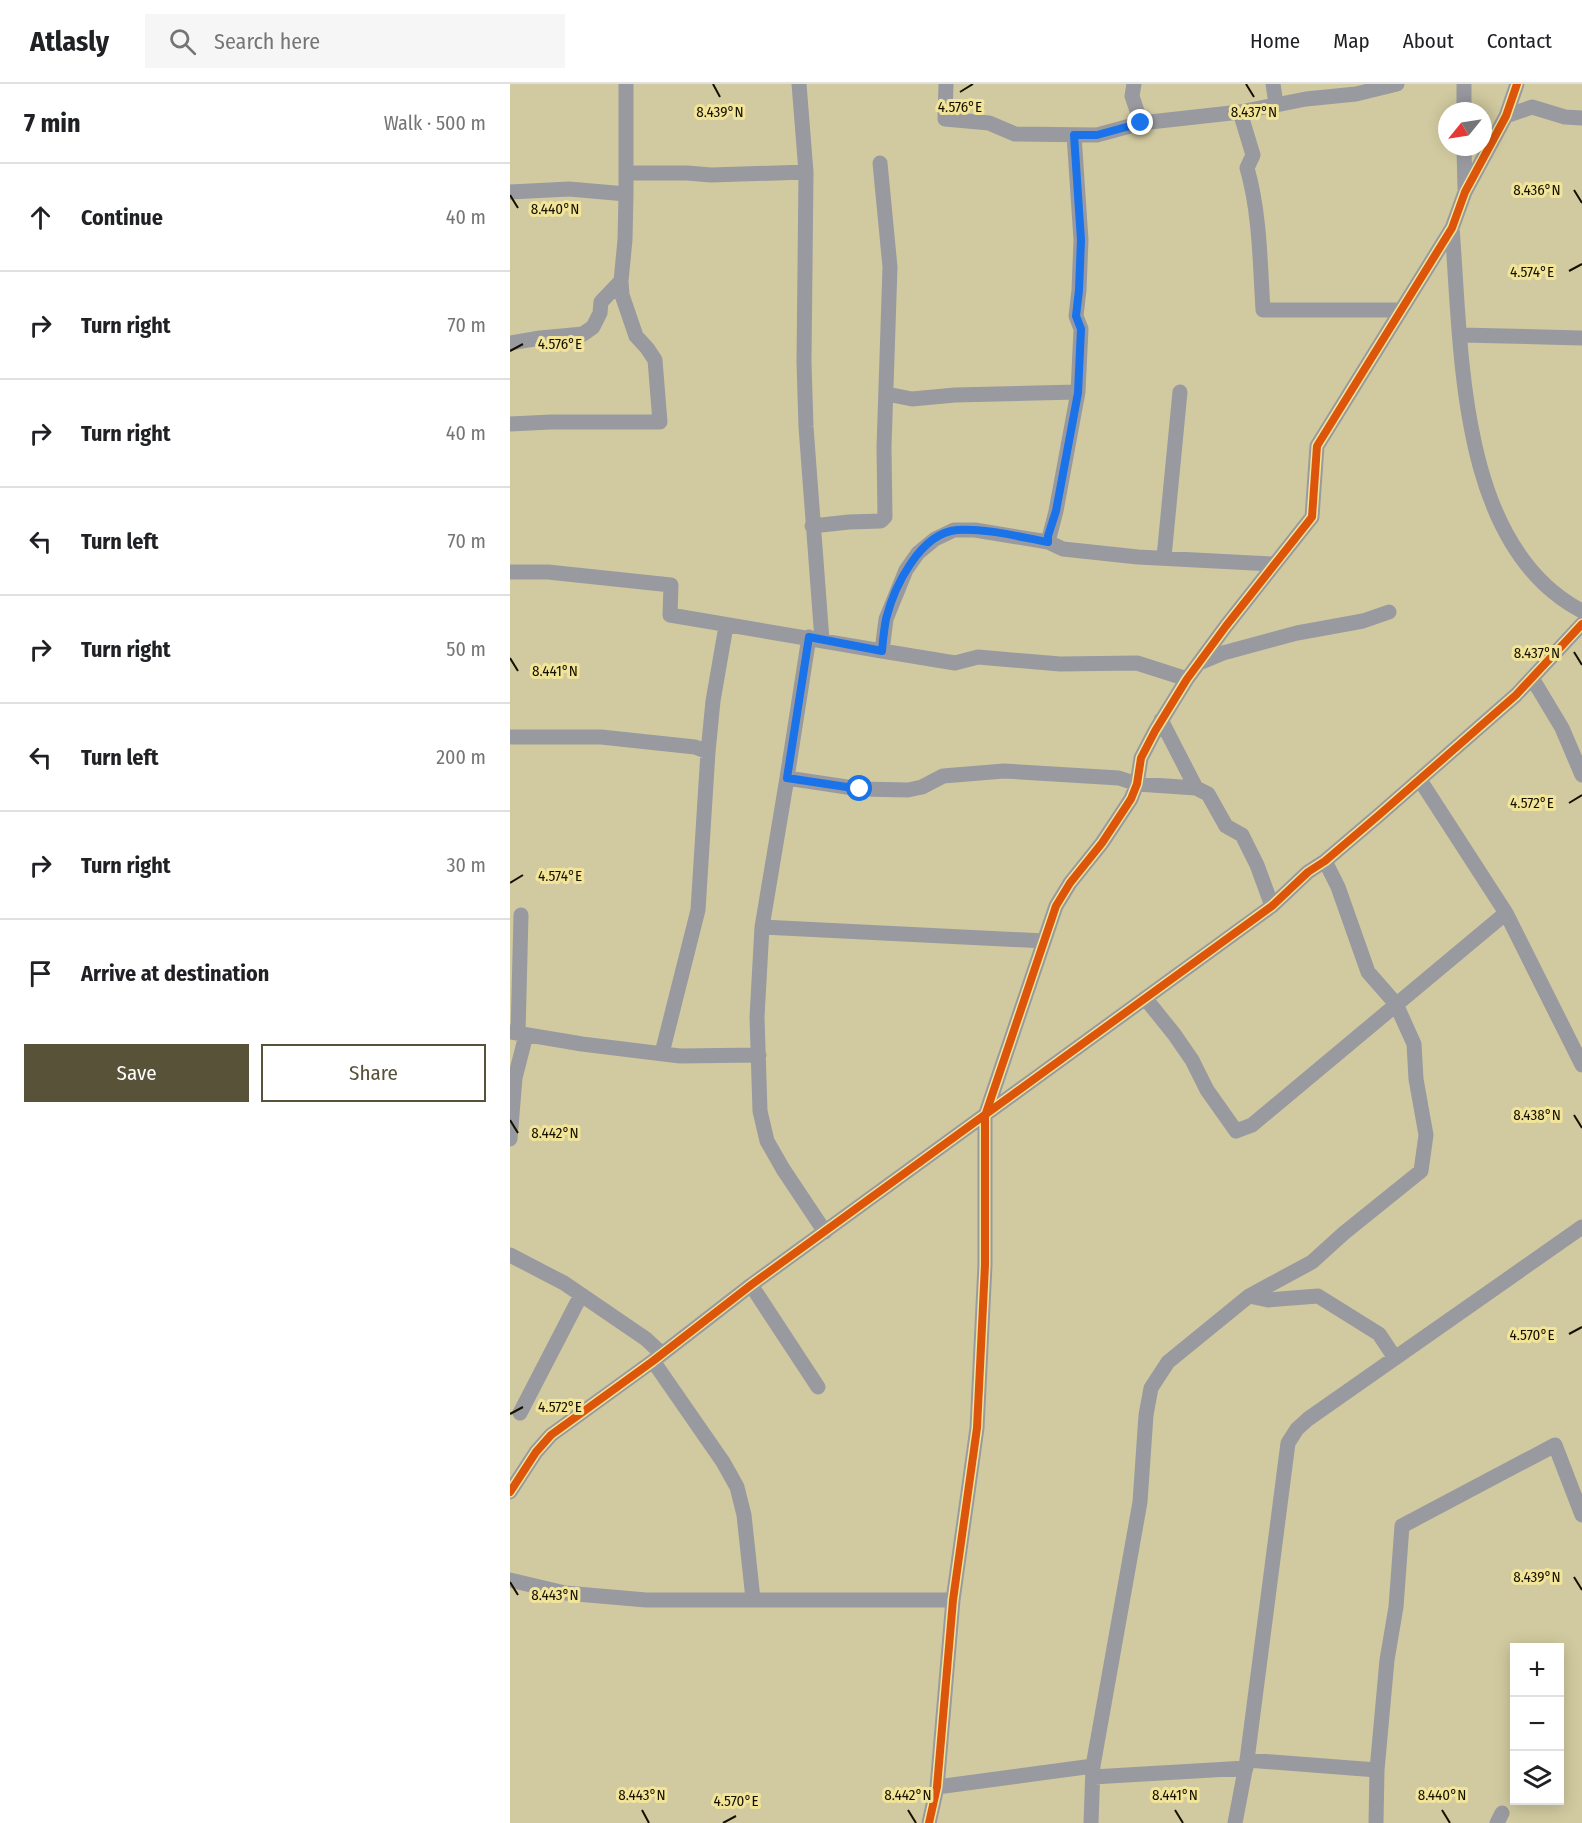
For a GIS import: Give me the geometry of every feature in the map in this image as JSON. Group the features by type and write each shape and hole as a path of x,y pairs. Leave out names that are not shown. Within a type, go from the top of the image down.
{"street":[{"path":"510,424 660,422 655,360 636,336 622,295 627,173 627,84"},
{"path":"799,84 806,172 804,362 816,638 787,778 762,927 757,1017 760,1111 767,1141 825,1232"},
{"path":"946,84 945,118 989,123 1015,134 1074,135 1097,135 1141,123 1240,112 1276,104 1356,94 1397,84"},
{"path":"1134,84 1132,96 1141,123"},
{"path":"1273,84 1276,104"},
{"path":"1464,84 1464,102"},
{"path":"929,1823 937,1787 953,1600 977,1428 985,1265 985,1116 1044,941 1056,906 1070,883 1102,843 1137,784 1141,758 1161,720 1187,679 1312,517 1317,446 1452,228 1465,192 1506,116 1516,84"},
{"path":"1506,116 1532,107 1565,117 1582,118"},
{"path":"1240,112 1253,155 1247,168 1252,187 1258,238 1263,310 1401,310"},
{"path":"1048,542 1078,393 1081,329 1076,316 1081,240 1074,135"},
{"path":"1464,156 1465,192"},
{"path":"812,526 881,521 885,517 884,447 890,267 880,163"},
{"path":"627,173 687,173 711,176 806,172"},
{"path":"510,192 569,189 626,194"},
{"path":"1452,228 1461,335 1472,436 1477,461 1500,521 1525,563 1545,586 1582,611"},
{"path":"510,343 583,334 593,327 600,313 601,302 621,281"},
{"path":"1461,335 1582,339"},
{"path":"1164,557 1180,392"},
{"path":"887,394 912,399 955,395 1078,393"},
{"path":"882,651 886,619 906,570 918,553 935,539 954,530 975,530 1048,542 1063,549 1138,557 1274,564"},
{"path":"510,572 548,572 671,585 670,615 956,663 978,657 1060,664 1137,663 1187,679"},
{"path":"1199,663 1223,653 1297,633 1363,621 1389,612"},
{"path":"510,1492 536,1452 551,1434 658,1357 751,1285 1272,906 1308,872 1325,861 1516,695 1582,624"},
{"path":"662,1053 698,910 713,701 726,626"},
{"path":"1532,678 1562,728 1582,775"},
{"path":"1161,720 1196,788"},
{"path":"510,737 601,737 686,746 708,752"},
{"path":"787,778 860,789 908,790 922,787 942,776 1004,771 1119,778 1137,784 1196,788 1208,794 1226,826 1242,835 1257,865 1272,906"},
{"path":"1420,780 1506,913 1582,1065"},
{"path":"1091,1823 1093,1771 1140,1503 1146,1415 1151,1388 1168,1362 1250,1296 1312,1262 1421,1171 1426,1135 1416,1080 1414,1044 1396,1004 1368,972 1346,908 1325,861"},
{"path":"1145,998 1192,1060 1207,1090 1236,1131 1252,1125 1506,913"},
{"path":"510,1139 518,1034 521,915"},
{"path":"762,927 1044,941"},
{"path":"518,1034 680,1056 759,1055"},
{"path":"1235,1823 1246,1764 1287,1443 1308,1419 1582,1227"},
{"path":"510,1255 564,1283 646,1339 737,1487 744,1515 753,1599"},
{"path":"751,1285 818,1388"},
{"path":"520,1413 581,1295"},
{"path":"1250,1296 1268,1300 1318,1296 1379,1334 1395,1358"},
{"path":"1376,1823 1377,1770 1388,1660 1396,1607 1402,1526 1555,1445 1582,1515"},
{"path":"510,1580 565,1593 646,1600 753,1599 888,1602 953,1600"},
{"path":"937,1787 1093,1771 1246,1764 1377,1770"}],"cycle path":[{"path":"929,1823 937,1787 953,1600 977,1428 985,1265 985,1116 1056,906 1131,799 1137,784 1141,758 1187,679 1312,517 1317,446 1452,228 1465,192 1506,116 1517,84"},
{"path":"510,1492 536,1452 551,1435 653,1361 751,1285 1272,906 1308,872 1325,861 1516,695 1582,624"}],"route":[{"path":"860,789 787,778 809,637 882,651 886,619 906,570 918,553 935,539 954,530 975,530 1048,542 1078,393 1081,329 1076,316 1081,240 1074,135 1097,135 1141,123"}]}
